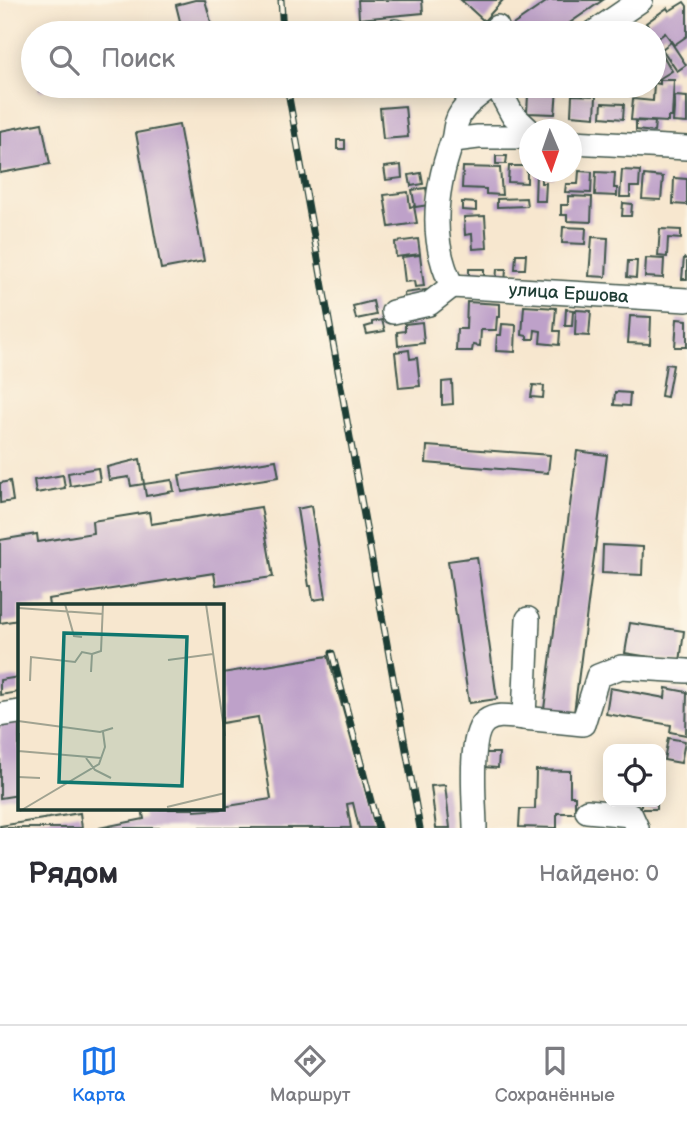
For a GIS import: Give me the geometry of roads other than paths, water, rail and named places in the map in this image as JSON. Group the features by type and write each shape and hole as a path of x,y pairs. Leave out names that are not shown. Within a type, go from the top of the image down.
{"street":[{"path":"610,21 641,0"},
{"path":"393,312 429,304 452,286 443,268 437,241 440,178 454,140 457,121 467,106 477,98"},
{"path":"503,98 519,121"},
{"path":"454,140 519,137"},
{"path":"582,143 687,148"},
{"name":"улица Ершова","path":"452,286 687,300"},
{"path":"524,718 528,619"},
{"path":"475,828 475,754 477,734 484,722 498,715 583,724 598,676 621,667 687,671"},
{"path":"0,715 18,712"},
{"path":"587,811 631,814 637,828"}],"railway":[{"path":"281,0 282,21"},
{"path":"289,98 420,828"},
{"path":"332,653 378,828"}]}
